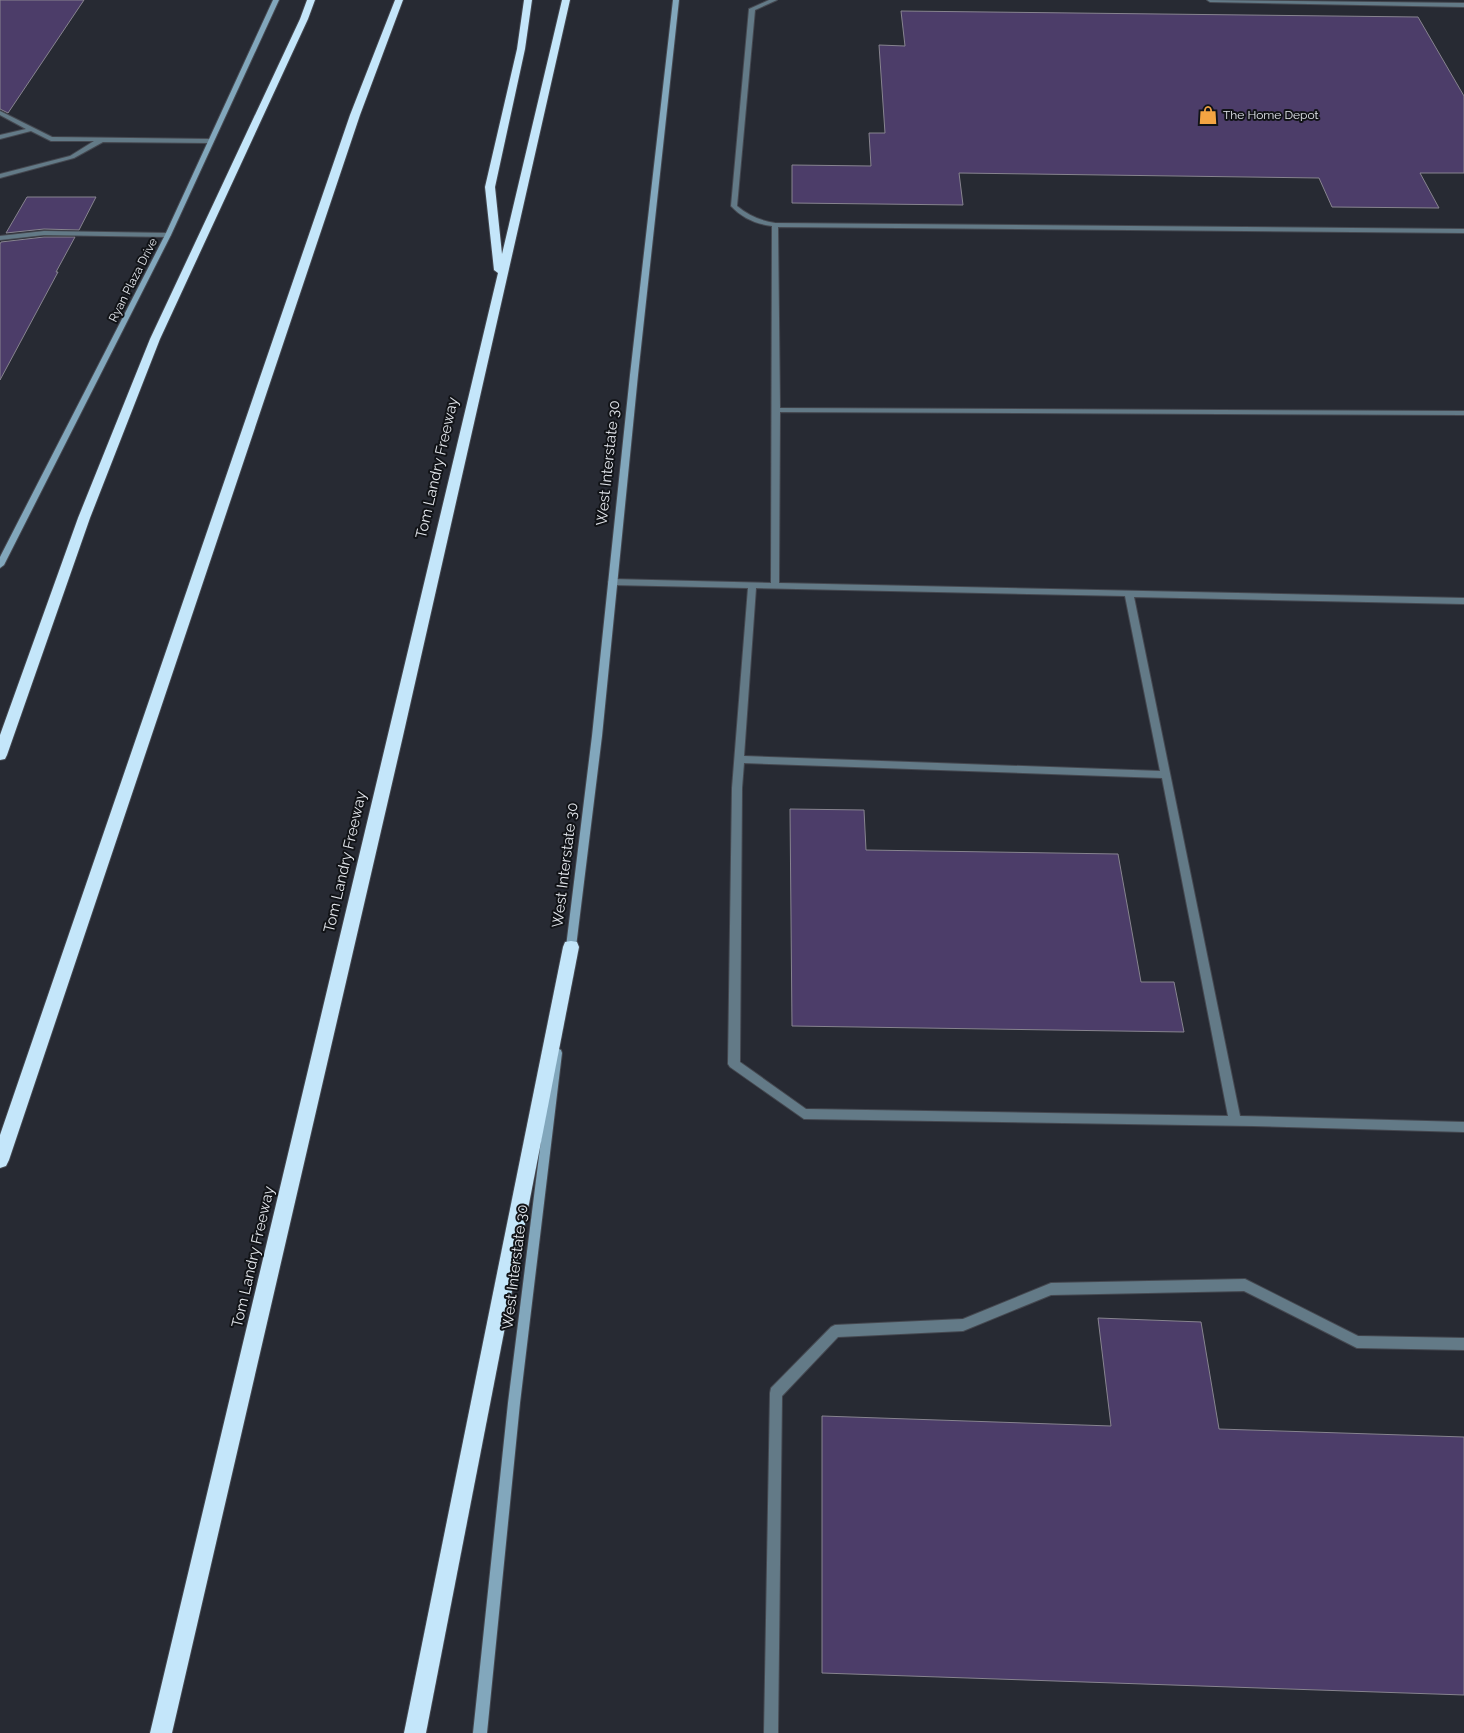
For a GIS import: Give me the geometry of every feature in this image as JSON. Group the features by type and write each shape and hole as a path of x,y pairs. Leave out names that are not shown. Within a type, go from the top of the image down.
{"highway":[{"path":"0,755 84,518 155,338 304,19 311,0"},
{"path":"0,1160 352,124 399,0"},
{"path":"500,282 490,186 521,49 528,0"},
{"name":"Tom Landry Freeway","path":"161,1733 396,736 566,0"},
{"path":"416,1733 571,947"}],"main road":[{"name":"Ryan Plaza Drive","path":"0,565 168,235 276,0"},
{"name":"West Interstate 30","path":"480,1733 514,1403 597,736 612,582 676,0"}],"lane":[{"path":"774,0 752,9 734,206 743,215 765,224 1464,231"},
{"path":"1210,0 1464,5"},
{"path":"0,113 51,139 210,141"},
{"path":"0,138 32,129"},
{"path":"0,176 72,157 102,140"},
{"path":"775,225 775,586"},
{"path":"0,238 44,234 168,235"},
{"path":"776,410 1464,413"},
{"path":"612,582 1464,601"},
{"path":"752,586 737,788 734,1064 804,1114 1235,1120 1464,1127"},
{"path":"1129,594 1235,1120"},
{"path":"739,759 1166,775"},
{"path":"771,1733 776,1392 836,1331 963,1325 1051,1289 1245,1285 1357,1342 1464,1344"}],"building":[{"path":"0,0 84,0 8,113 0,109"},
{"name":"The Home Depot","path":"901,11 1418,17 1464,96 1464,173 1420,173 1439,208 1332,207 1319,178 959,173 963,205 792,203 792,165 871,166 869,133 885,133 879,45 905,46"},
{"path":"27,197 96,197 79,230 44,229 6,233"},
{"path":"44,237 75,237 0,380 0,244 1,242"},
{"path":"790,809 864,810 866,850 1118,854 1141,982 1174,982 1184,1032 792,1026"},
{"path":"1098,1318 1201,1322 1219,1429 1464,1437 1464,1695 822,1673 822,1416 1111,1426"}],"place":[{"name":"The Home Depot","path":"1208,115"}]}
